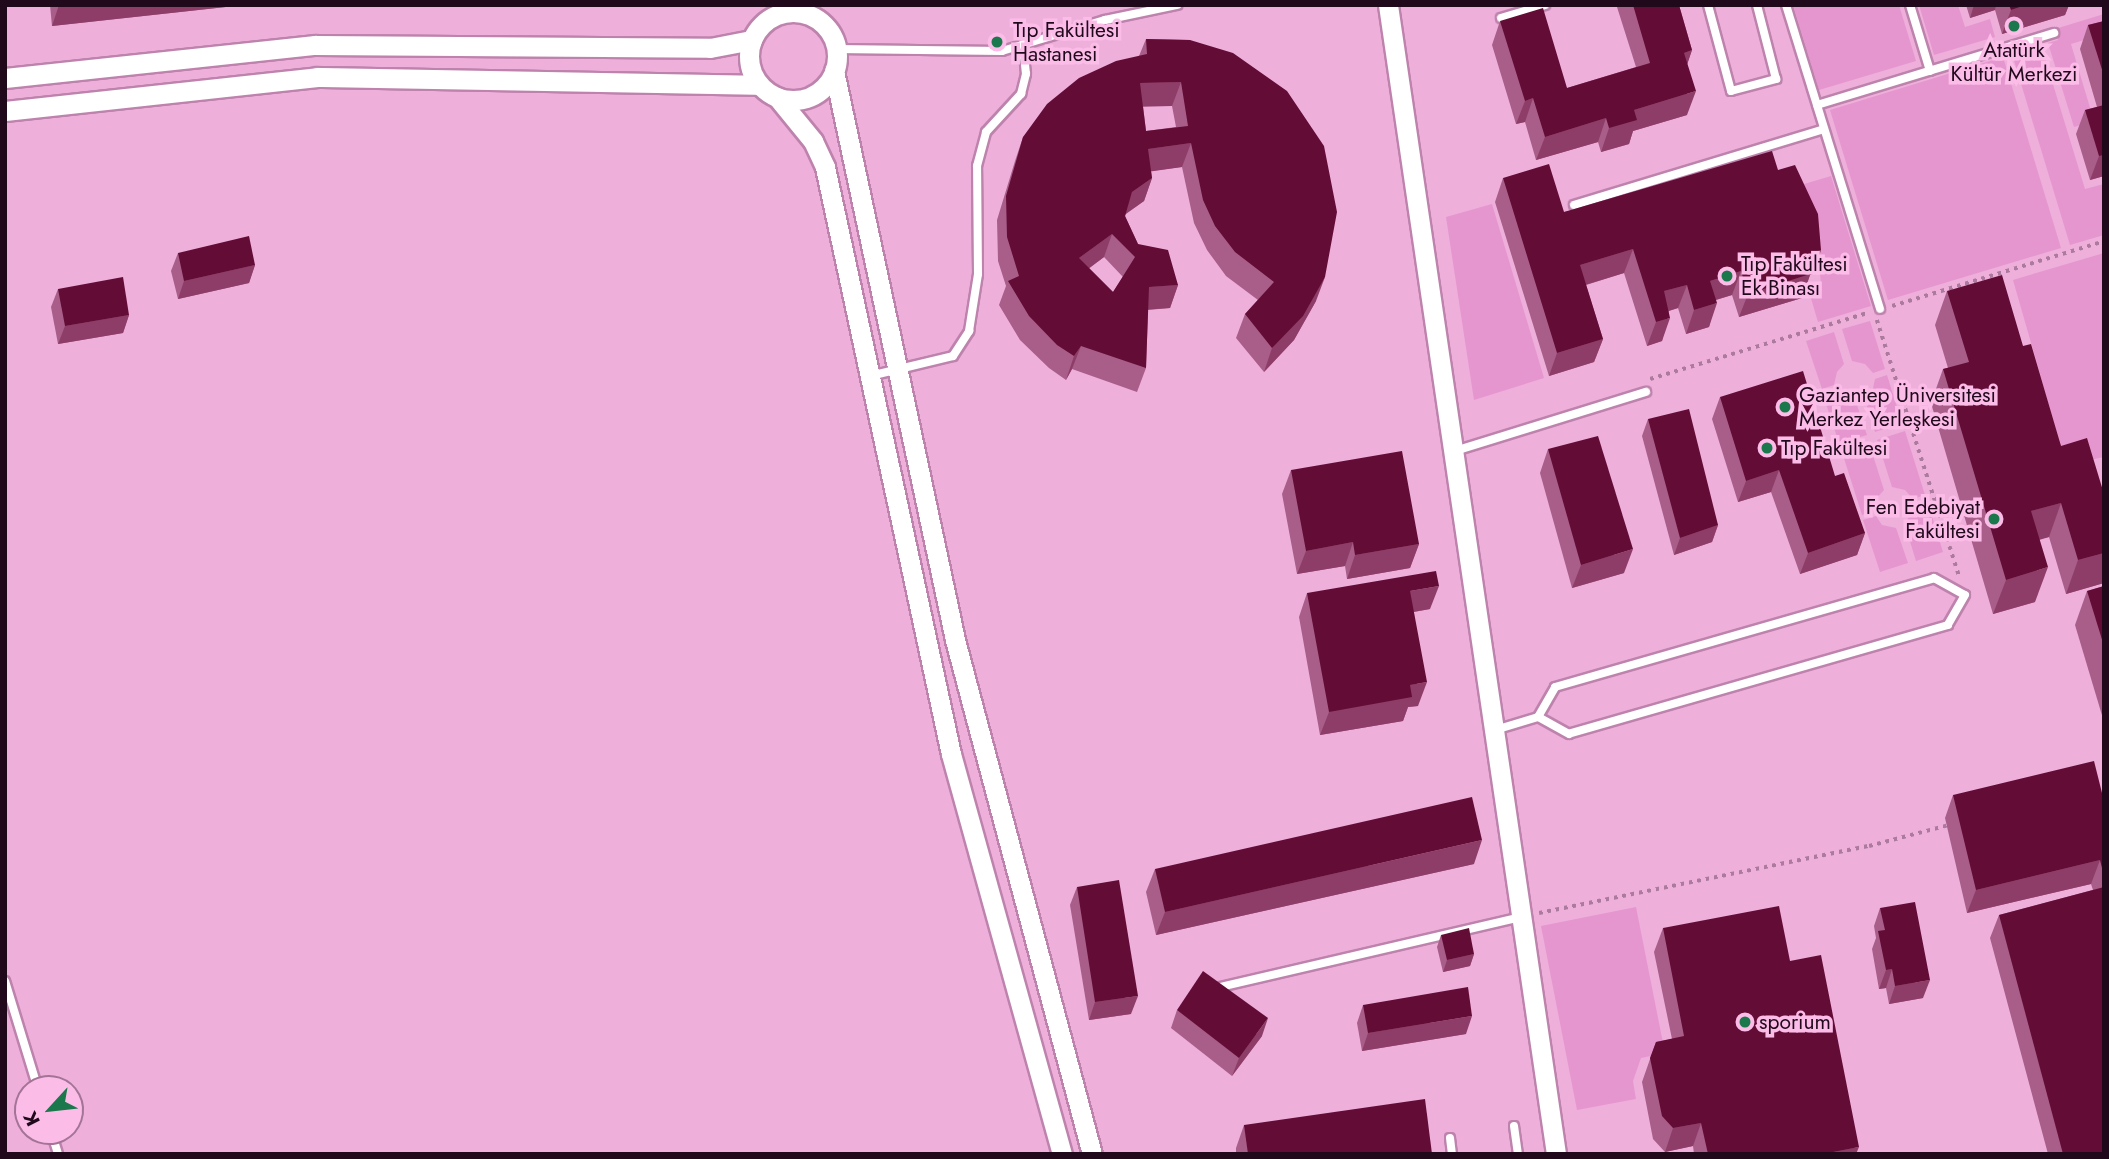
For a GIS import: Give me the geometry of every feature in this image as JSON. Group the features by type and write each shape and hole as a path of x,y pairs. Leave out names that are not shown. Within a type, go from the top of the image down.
{"street":[{"path":"759,85 750,63 754,35 763,5"},
{"path":"823,5 827,28 836,49 834,71 955,640 1091,1154"},
{"path":"1388,5 1492,731 1556,1154"},
{"path":"5,78 315,45 710,48 754,35 775,16 797,12 827,28"},
{"path":"778,97 811,96 834,71"},
{"path":"5,111 317,77 759,85 778,97 813,141 825,166 951,754 1062,1154"}],"lane":[{"path":"836,49 1002,51 1177,5"},
{"path":"1501,18 1545,5"},
{"path":"1708,5 1731,91 1776,79 1757,5"},
{"path":"1786,5 1880,309"},
{"path":"1910,5 1930,71"},
{"path":"1817,105 2054,33"},
{"path":"870,376 897,372 953,356 969,331 978,274 977,166 986,132 1021,94 1026,74 1023,44"},
{"path":"1574,205 1824,129"},
{"path":"1452,451 1646,392"},
{"path":"1492,731 1538,717 1555,687 1921,581 1934,578 1965,595 1948,625 1647,712 1569,734 1538,717"},
{"path":"1216,988 1520,917"},
{"path":"5,981 34,1075"},
{"path":"1514,1126 1517,1154"},
{"path":"1450,1138 1452,1154"}],"path":[{"path":"1880,309 2104,241"},
{"path":"1649,380 1874,311 1965,595"},
{"path":"1520,917 1869,846 1960,822"}],"shaded area":[{"path":"1793,5 1899,5 1916,61 1819,90"},
{"path":"1919,5 1958,5 1965,27 1990,19 1995,37 1934,55"},
{"path":"2104,14 2104,34 2071,44 2094,121 2074,127 2048,43 2058,40 2055,29"},
{"path":"2041,45 2085,189 2104,184 2104,235 2070,245 2012,54"},
{"path":"2003,57 2061,248 1888,300 1830,110"},
{"path":"1831,176 1871,306 1818,322 1810,295 1822,291 1818,258 1791,188"},
{"path":"1492,204 1544,378 1474,400 1446,217"},
{"path":"2104,253 2104,457 2066,465 2013,280"},
{"path":"1870,321 1885,369 1873,373 1865,364 1852,361 1842,329"},
{"path":"1834,332 1844,364 1837,372 1834,385 1822,389 1806,341"},
{"path":"1887,375 1902,423 1875,432 1865,400 1872,393 1875,379"},
{"path":"1836,391 1845,400 1856,402 1867,435 1839,443 1823,395"},
{"path":"1905,431 1925,495 1913,499 1905,490 1892,487 1877,440"},
{"path":"1869,443 1884,490 1875,500 1874,511 1862,515 1842,452"},
{"path":"1927,500 1943,552 1916,561 1905,525 1915,504"},
{"path":"1876,516 1882,525 1896,528 1908,563 1880,572 1863,520"},
{"path":"1636,907 1665,1053 1641,1058 1633,1081 1636,1099 1577,1110 1541,926"}],"building":[{"path":"1633,5 1679,5 1692,50 1684,53 1696,91 1634,110 1637,120 1609,128 1606,118 1545,137 1533,98 1525,101 1500,21 1543,8 1567,88 1650,63"},
{"path":"2009,5 2026,5 2011,10"},
{"path":"2104,21 2104,76 2088,25"},
{"path":"1146,39 1190,40 1233,53 1287,91 1324,146 1337,212 1325,277 1303,316 1272,348 1245,314 1274,282 1235,252 1215,226 1203,200 1191,143 1148,149 1152,178 1132,192 1125,216 1138,244 1168,250 1178,285 1149,287 1146,368 1081,346 1074,356 1057,345 1029,316 1008,281 1019,276 1007,237 1006,196 1023,137 1047,104 1079,78 1116,61 1147,54","holes":["1181,82 1188,126 1146,131 1140,83","1112,234 1135,257 1113,292 1079,258"]},
{"path":"2104,105 2104,155 2099,156 2085,110"},
{"name":"Tıp Fakültesi Ek Binası","path":"1772,151 1778,170 1795,165 1818,214 1821,250 1804,256 1810,274 1748,294 1741,271 1710,281 1717,303 1694,310 1687,285 1664,291 1670,318 1656,322 1633,249 1580,265 1603,339 1557,353 1503,178 1549,164 1564,212"},
{"path":"249,236 255,265 184,281 178,253"},
{"path":"2002,275 2023,346 2031,344 2061,446 2087,438 2104,494 2104,553 2078,560 2061,503 2031,511 2048,567 2006,580 1943,369 1969,362 1947,291"},
{"path":"123,277 129,315 65,326 58,289"},
{"path":"1803,371 1835,476 1844,473 1865,533 1808,553 1779,470 1746,481 1720,397"},
{"path":"1689,409 1718,525 1680,538 1648,419"},
{"path":"1598,436 1633,549 1581,565 1548,449"},
{"path":"1402,451 1419,544 1355,555 1353,542 1306,551 1291,470"},
{"path":"1436,571 1439,586 1410,591 1427,682 1410,685 1412,697 1329,712 1307,593"},
{"path":"2104,586 2104,646 2087,591"},
{"path":"2094,761 2104,801 2104,876 2100,860 1976,890 1953,795"},
{"path":"1472,797 1482,840 1165,912 1155,869"},
{"path":"1119,880 1138,996 1095,1002 1077,887"},
{"path":"2104,887 2104,1152 2063,1154 1999,915"},
{"path":"1915,902 1930,980 1895,986 1892,969 1886,970 1878,931 1885,930 1880,908"},
{"name":"sporium","path":"1779,906 1790,961 1821,955 1859,1147 1828,1154 1708,1154 1701,1123 1673,1128 1662,1116 1650,1058 1656,1042 1684,1036 1663,928"},
{"path":"1469,928 1474,954 1447,960 1441,935"},
{"path":"1203,971 1268,1018 1239,1058 1177,1010"},
{"path":"1468,987 1472,1016 1368,1033 1363,1005"},
{"path":"1425,1099 1432,1154 1248,1154 1244,1125"}],"place":[{"name":"Atatürk Kültür Merkezi","path":"2014,26"},
{"name":"Tıp Fakültesi Hastanesi","path":"997,42"},
{"name":"Tıp Fakültesi Ek Binası","path":"1727,276"},
{"name":"Gaziantep Üniversitesi Merkez Yerleşkesi","path":"1785,407"},
{"name":"Tıp Fakültesi","path":"1767,448"},
{"name":"Fen Edebiyat Fakültesi","path":"1994,519"},
{"name":"sporium","path":"1745,1022"}]}
